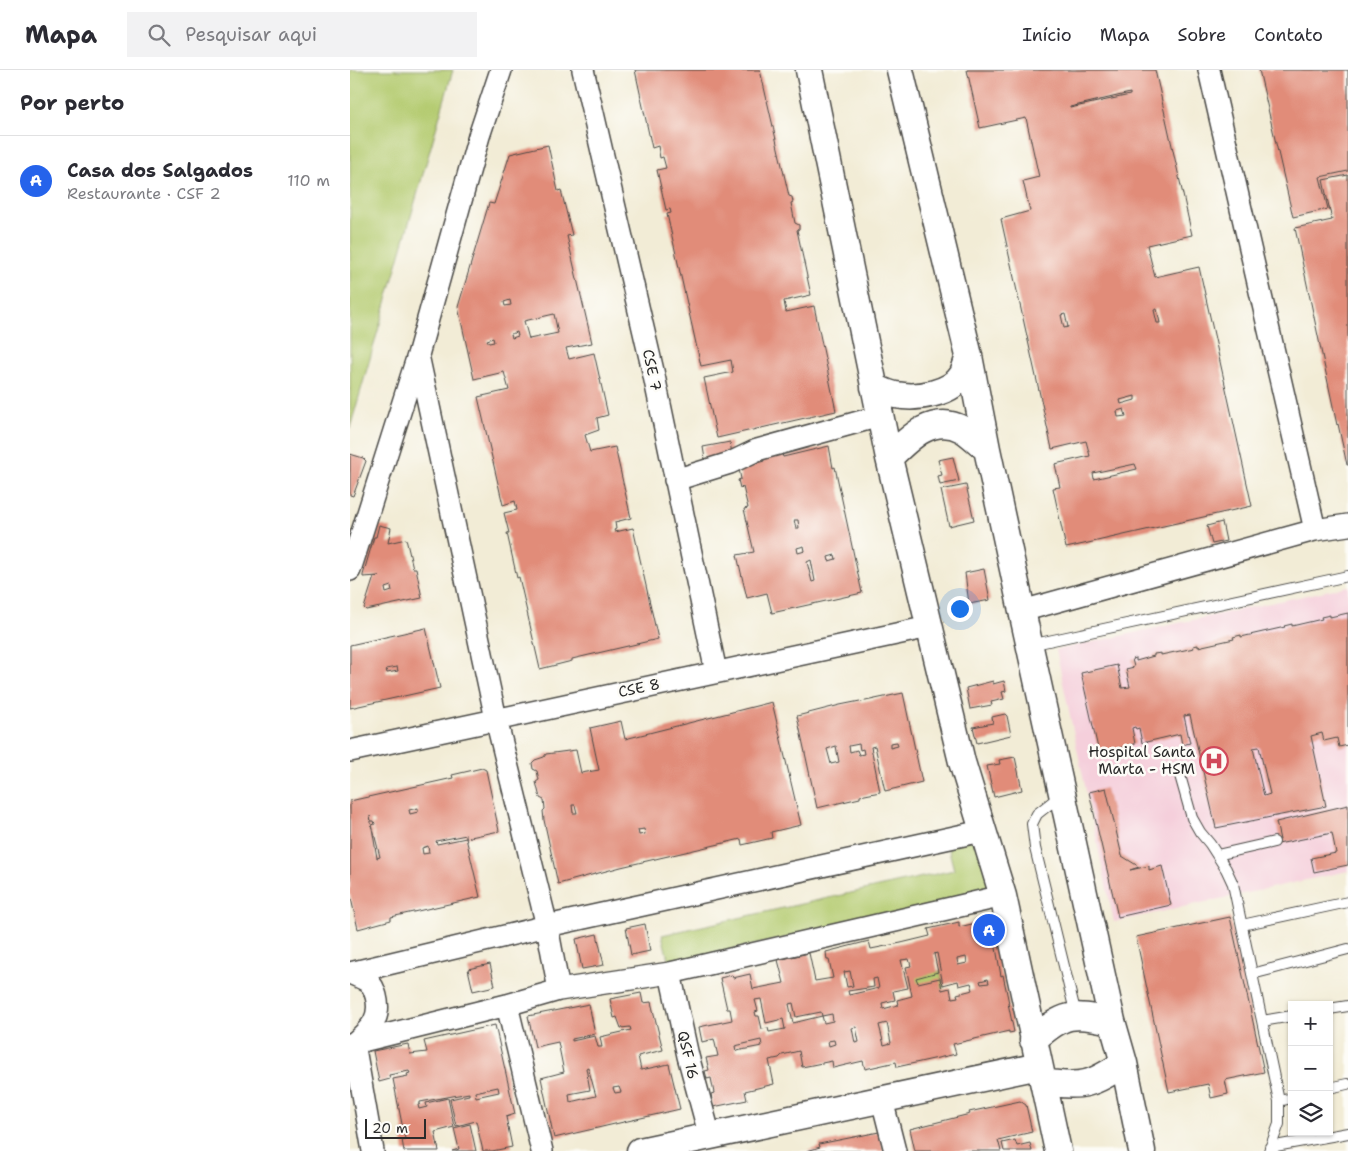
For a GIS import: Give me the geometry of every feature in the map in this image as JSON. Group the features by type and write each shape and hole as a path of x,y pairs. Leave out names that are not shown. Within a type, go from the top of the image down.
{"street":[{"path":"350,570 418,354 480,136 501,70"},
{"name":"CSE 7","path":"583,70 653,371 716,672"},
{"path":"809,70 889,458 962,762 1003,896 1058,1151"},
{"path":"900,70 969,356 1029,645 1112,1021 1124,1063 1142,1151"},
{"path":"1209,70 1315,530"},
{"path":"418,354 496,719 547,926 559,990"},
{"path":"874,387 896,395 910,396 946,390 962,376 969,356"},
{"path":"675,480 730,463 757,450 880,416"},
{"path":"889,458 918,431 931,426 946,424 963,429 987,449"},
{"path":"1022,611 1315,530 1348,525"},
{"name":"CSE 8","path":"350,751 929,627"},
{"path":"350,973 547,926 982,831"},
{"path":"352,1043 507,1005 559,990 670,973 1003,896"},
{"path":"350,973 367,981 372,986 378,1008 375,1022 368,1031 352,1043"},
{"name":"QSF 16","path":"670,973 688,1056 710,1137"},
{"path":"507,1005 542,1151"},
{"path":"1033,1040 1055,1022 1068,1016 1084,1016 1112,1021"},
{"path":"352,1043 373,1151"},
{"path":"640,1151 882,1100 1041,1074 1064,1085 1081,1085 1109,1073 1124,1063"},
{"path":"882,1100 895,1151"}],"lane":[{"path":"1029,645 1348,576"},
{"path":"1179,772 1192,818 1217,855 1233,884 1279,1101 1280,1124 1270,1149"},
{"path":"1062,794 1037,814 1032,824 1035,848 1076,1016"},
{"path":"1217,855 1274,842"},
{"path":"1242,925 1348,902"},
{"path":"1252,974 1348,949"},
{"path":"1333,1008 1348,1006"},
{"path":"1262,1021 1288,1017"},
{"path":"1333,1087 1347,1084"},
{"path":"1279,1101 1288,1099"},
{"path":"1270,1149 1348,1133"}],"shaded area":[{"name":"Hospital Santa Marta - HSM","path":"1348,586 1348,871 1114,922 1056,650"}],"green space":[{"path":"350,70 453,70 350,428"},
{"path":"982,831 1002,892 669,963 662,935 954,870 946,839"},
{"path":"940,971 944,988 913,995 910,978"}],"building":[{"path":"635,70 760,70 789,196 792,197 793,202 791,203 795,223 799,225 797,230 811,295 784,301 786,312 814,306 836,411 717,438 704,378 733,372 731,360 701,366 667,214 671,213 670,209 666,210 657,170 666,168 663,157 660,158 658,146 652,148"},
{"path":"967,70 1155,70 1192,235 1147,245 1155,277 1199,267 1252,506 1066,548 1053,488 1060,487 1055,464 1090,456 1086,441 1052,449 1001,219 1030,211 1023,181 1039,177 1026,118 980,128","holes":["1130,93 1130,95 1070,107","1157,309 1160,323 1157,323 1154,310","1065,314 1068,327 1064,328 1061,315","1135,396 1135,400 1121,404 1120,400","1124,409 1126,416 1118,417 1117,411","1135,464 1137,469 1094,479 1093,473"]},
{"path":"1259,70 1348,70 1348,171 1320,177 1328,209 1293,217"},
{"path":"548,145 558,191 561,190 572,235 567,236 592,343 566,348 569,359 594,353 608,415 597,418 599,430 585,435 590,452 615,447 631,518 615,522 616,529 614,530 615,532 633,528 658,639 572,659 572,661 540,669 519,577 517,578 504,513 517,510 515,501 503,505 478,397 509,390 504,372 474,379 458,307 489,203 494,204 510,154","holes":["510,300 511,305 505,306 504,302","554,314 558,333 529,339 524,321","517,332 518,336 512,338 511,334","493,338 494,342 489,343 487,340"]},
{"path":"1348,175 1347,465 1295,228 1332,220 1323,180"},
{"path":"730,442 732,454 705,459 703,447"},
{"path":"829,446 862,593 772,613 767,593 747,598 737,555 754,552 744,509 748,508 743,487 740,488 738,480 741,479 738,464 757,460 757,463 764,461 763,458 782,454 783,457","holes":["794,520 798,520 799,528 796,528","804,546 805,551 798,553 797,548","835,555 836,559 829,561 828,557","811,560 815,581 812,582 807,562"]},
{"path":"350,454 363,458 366,461 353,496 350,495"},
{"path":"953,457 959,481 940,485 938,476 942,475 938,460"},
{"path":"966,485 974,520 949,526 941,490"},
{"path":"1222,522 1226,541 1212,544 1207,526"},
{"path":"379,525 391,528 388,543 406,539 413,568 416,568 422,598 366,610 364,608 374,577 379,576 363,577 374,537 376,537","holes":["391,586 392,591 386,593 385,588"]},
{"path":"984,569 990,600 969,604 965,573"},
{"path":"1348,613 1348,745 1339,747 1337,738 1324,741 1322,733 1311,736 1326,806 1216,828 1190,715 1184,716 1190,743 1182,745 1180,734 1142,743 1139,728 1136,729 1135,727 1132,728 1135,744 1099,753 1081,673 1117,665 1122,688 1130,687 1126,669 1134,667 1132,659 1136,658 1136,661 1154,656 1154,654 1161,653 1161,655 1194,648 1193,646 1198,645 1198,647 1234,639 1233,637 1241,635 1241,637 1292,624 1292,626 1322,619 1321,617 1330,615 1330,617","holes":["1259,747 1270,794 1264,796 1253,748"]},
{"path":"426,628 440,688 350,708 350,645","holes":["397,667 398,671 387,673 386,669"]},
{"path":"993,681 993,684 1004,681 1006,691 1002,692 1004,699 991,702 992,705 970,709 966,688"},
{"path":"903,693 922,782 885,791 875,746 871,747 880,792 817,808 797,716 840,705","holes":["897,742 898,746 890,748 890,743","859,744 860,750 863,749 864,754 859,755 857,750 850,752 849,746","836,746 839,762 831,764 827,749"]},
{"path":"772,702 801,825 771,832 772,838 742,845 741,839 558,884 544,820 544,800 540,798 536,782 539,780 537,771 533,769 532,763 546,754 576,750 581,773 599,770 590,728 621,721 625,739","holes":["572,805 575,805 577,813 573,813","644,829 645,834 639,835 638,830"]},
{"path":"1005,714 1011,735 977,743 973,727 993,723 992,717"},
{"path":"1015,757 1022,790 994,797 987,766 1000,764 999,760"},
{"path":"482,768 486,770 499,831 466,838 480,897 391,917 391,920 358,929 350,894 350,801 453,778 452,775","holes":["418,808 418,812 410,814 409,810","370,816 371,821 374,821 375,824 372,825 380,857 377,858","466,835 466,838 437,844 436,841","428,846 429,853 423,854 422,848"]},
{"path":"1106,788 1122,856 1139,867 1130,870 1149,866 1149,870 1162,866 1171,905 1118,917 1089,792"},
{"path":"1348,805 1348,865 1314,872 1311,858 1336,853 1332,833 1278,844 1277,840 1280,840 1276,822"},
{"path":"1230,917 1264,1072 1225,1080 1228,1094 1211,1098 1208,1084 1169,1092 1136,937"},
{"path":"989,920 991,931 993,931 1001,976 1003,975 1014,1032 1009,1033 1009,1031 953,1044 956,1054 897,1067 896,1062 865,1069 863,1061 833,1068 832,1061 802,1067 799,1051 782,1055 779,1058 769,1060 774,1084 745,1091 747,1100 713,1107 711,1094 714,1093 711,1078 707,1079 705,1071 709,1070 706,1058 718,1056 714,1039 702,1042 699,1027 732,1020 730,1009 727,1009 720,978 732,975 733,978 750,974 753,989 784,983 778,960 809,953 815,981 833,978 826,952 869,941 871,949 930,936 928,929 959,922 959,927","holes":["937,953 943,985 958,981 959,986 971,983 973,990 957,994 958,997 952,998 950,988 942,990 940,978 918,983 916,978 938,972 934,954","966,957 967,963 958,965 957,959","909,959 911,966 906,967 912,996 897,1000 898,1005 883,1009 882,1003 895,1000 893,991 908,988 901,960","850,971 853,986 847,987 844,972","877,978 879,988 849,995 848,991 874,987 873,979","988,979 989,983 981,984 980,981","761,999 766,1023 783,1019 785,1029 769,1032 768,1028 762,1029 759,1016 756,1016 755,1012 758,1011 755,1000","793,1003 796,1017 821,1012 822,1016 793,1023 789,1004","832,1014 833,1021 824,1023 822,1016","887,1023 891,1043 884,1045 879,1025","856,1027 859,1042 855,1043 852,1028","761,1040 762,1046 736,1051 735,1046","834,1040 835,1044 829,1046 828,1041"]},
{"path":"645,924 650,951 631,955 626,928"},
{"path":"597,934 604,965 582,969 576,939"},
{"path":"490,964 495,986 473,991 468,969"},
{"path":"641,993 643,1003 651,1002 663,1050 638,1056 641,1070 669,1064 680,1109 554,1138 541,1078 564,1072 558,1042 535,1047 528,1016 589,1004 595,1034 572,1039 572,1041 595,1036 598,1047 602,1047 600,1037 631,1030 630,1027 621,1028 617,1017 614,1018 610,999","holes":["588,1067 596,1096 570,1102 569,1094 590,1090 586,1068","619,1087 621,1092 615,1093 613,1088"]},
{"path":"495,1025 515,1114 506,1117 512,1147 483,1151 476,1121 456,1126 450,1099 469,1095 469,1093 420,1102 418,1105 419,1109 427,1107 426,1103 448,1098 454,1127 435,1132 439,1151 404,1151 402,1140 405,1139 393,1079 408,1076 407,1074 410,1073 409,1071 389,1075 390,1079 379,1082 373,1051 408,1044 410,1054 427,1052 424,1041","holes":["498,1087 499,1092 476,1097 475,1092"]},
{"path":"1020,1101 1026,1105 1032,1132 998,1140 1001,1151 915,1151 910,1129 970,1114 969,1112"},
{"path":"470,1124 476,1151 452,1151 459,1149 454,1128"},
{"path":"879,1132 884,1151 807,1151 820,1147 819,1144"},
{"path":"1015,1140 1017,1146 1030,1143 1032,1151 1004,1151 1002,1143"}],"place":[{"name":"Hospital Santa Marta - HSM","path":"1214,761"},
{"name":"Casa dos Salgados","path":"989,930"}]}
